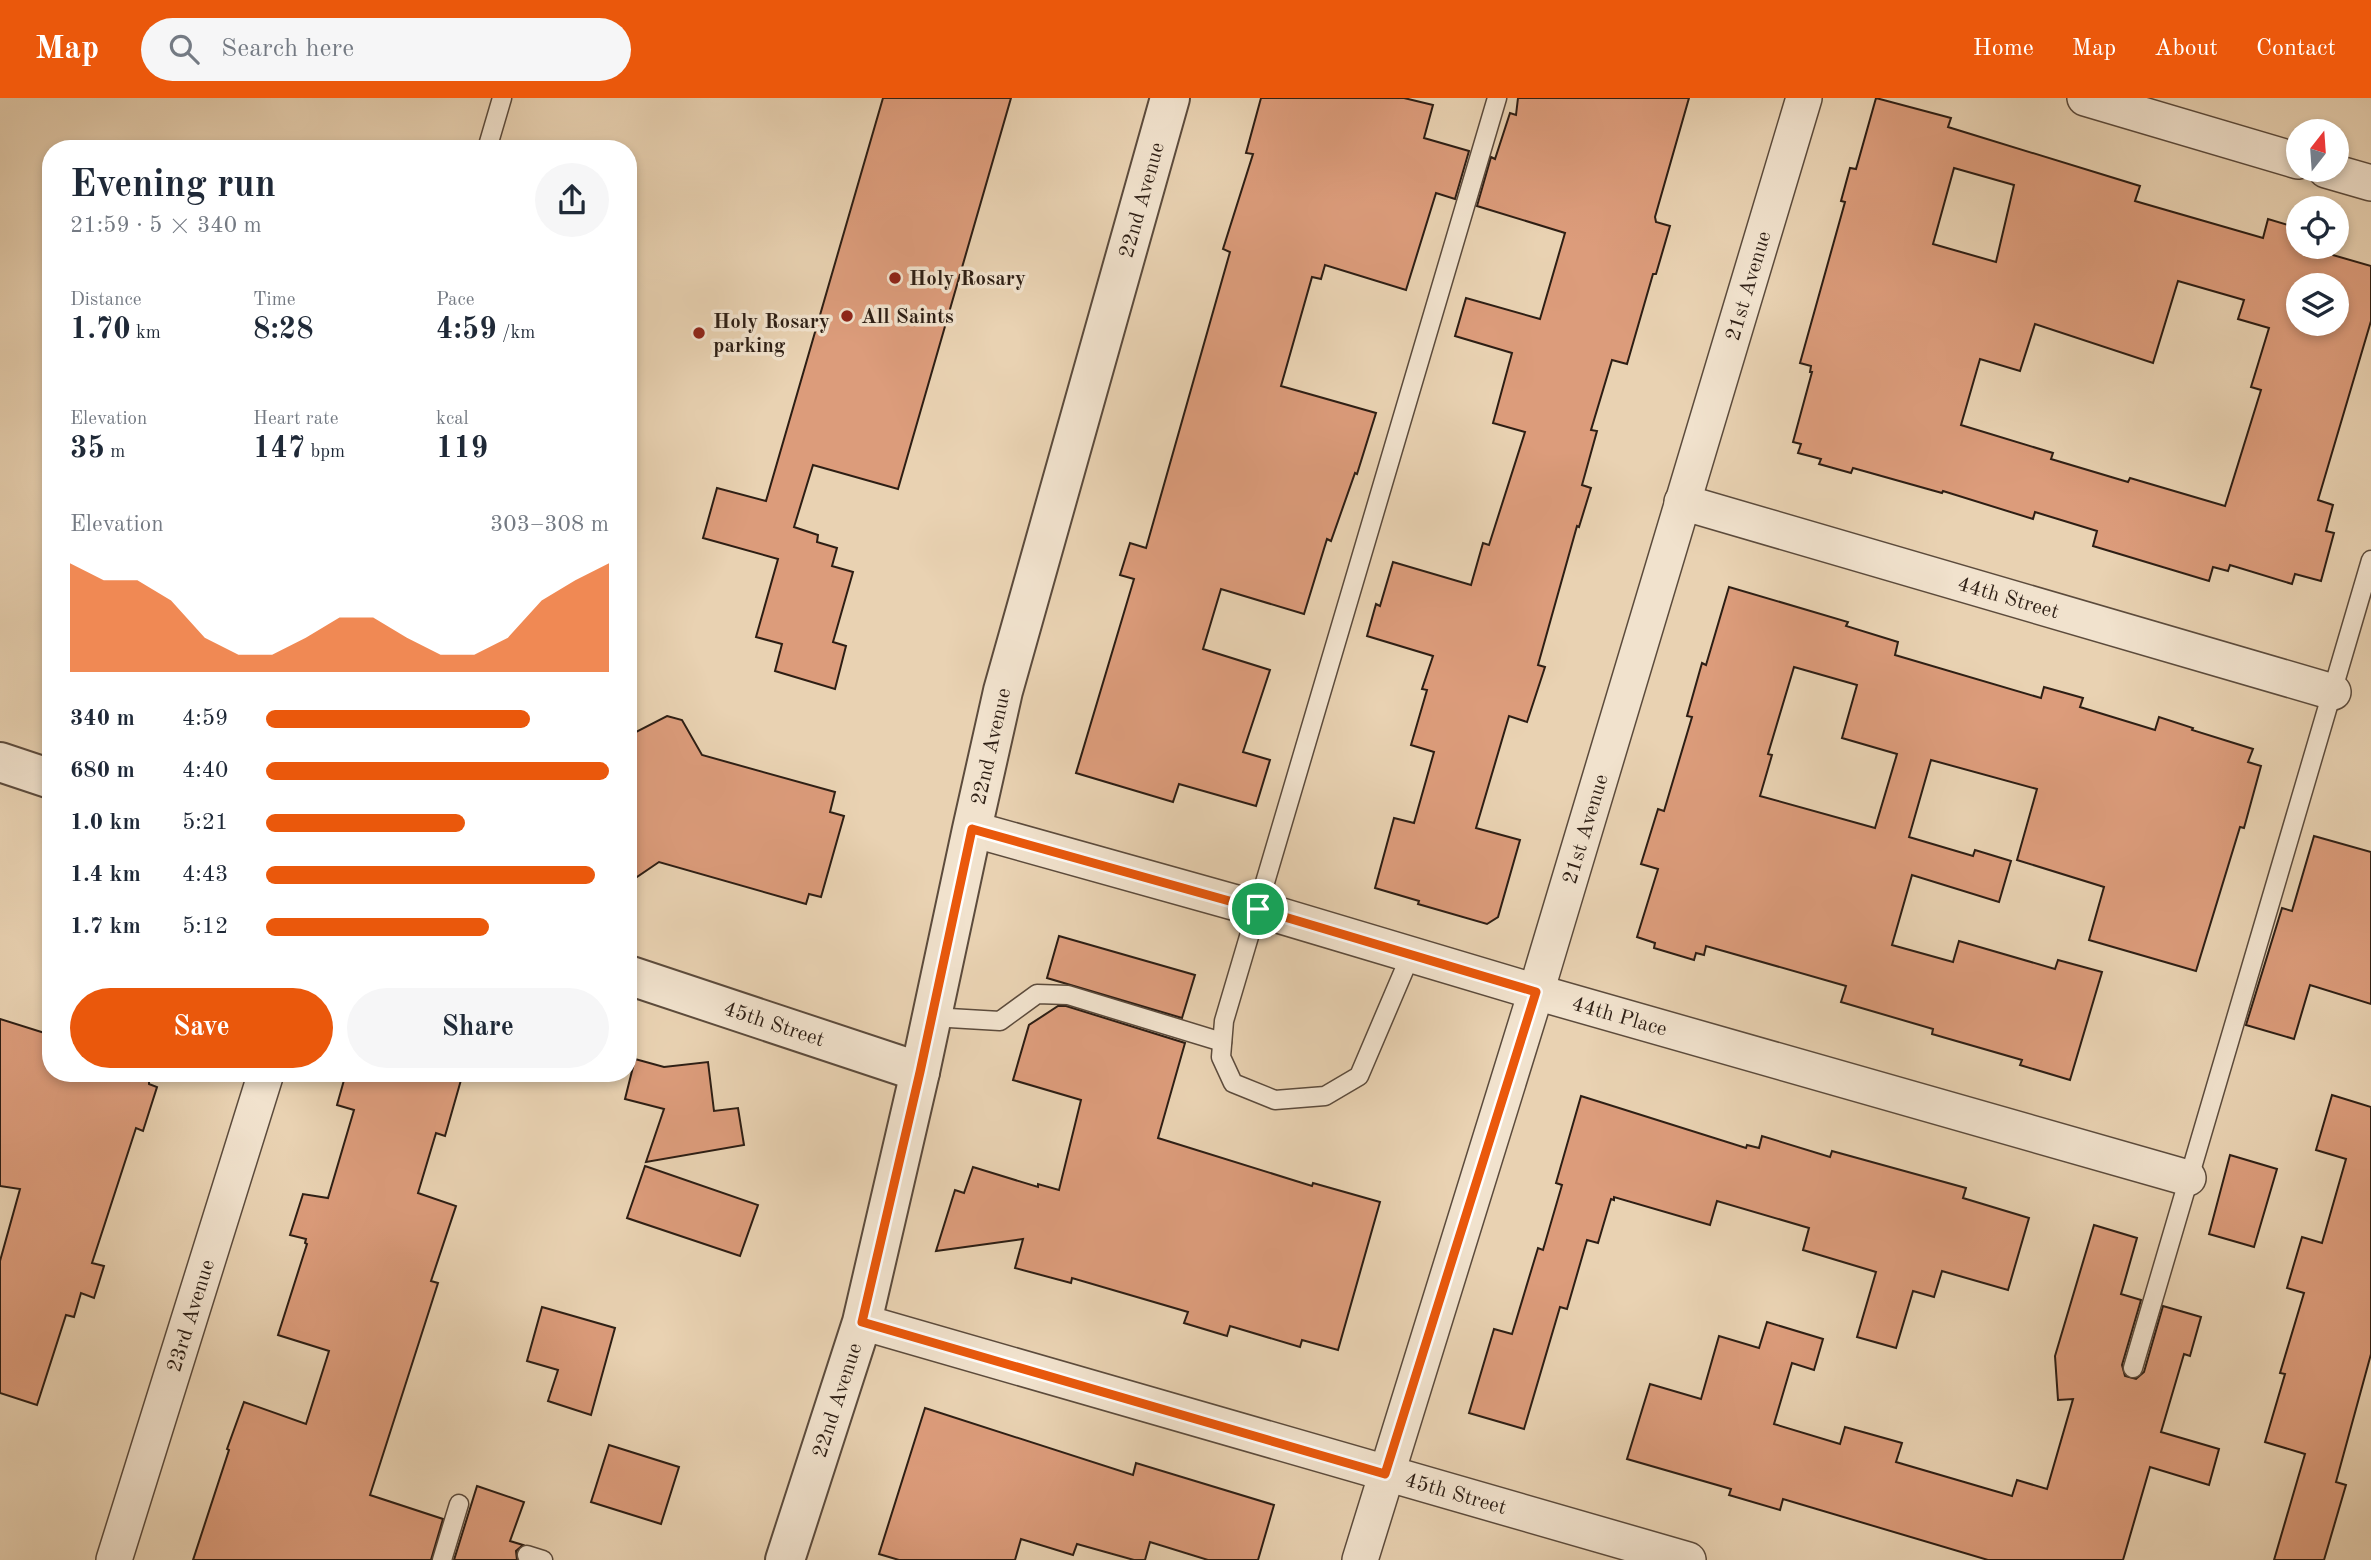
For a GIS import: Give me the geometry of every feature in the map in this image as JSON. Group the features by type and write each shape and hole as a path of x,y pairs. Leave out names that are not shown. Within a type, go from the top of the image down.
{"street":[{"name":"22nd Avenue","path":"785,1560 862,1322 1003,691 1170,98"},
{"name":"21st Avenue","path":"1360,1560 1536,992 1804,98"},
{"path":"2092,99 2286,157"},
{"path":"2349,177 2371,183"},
{"name":"44th Street","path":"1682,502 2333,692"},
{"path":"0,762 42,776"},
{"name":"44th Place","path":"972,829 2188,1178"},
{"name":"45th Street","path":"637,978 920,1072"},
{"name":"23rd Avenue","path":"114,1560 263,1082"},
{"name":"45th Street","path":"862,1322 1688,1560"}],"lane":[{"path":"490,140 502,98"},
{"path":"1411,954 1359,1076 1325,1096 1275,1100 1233,1083 1221,1058 1224,1021 1497,98"},
{"path":"2133,1368 2371,560"},
{"path":"932,1017 1000,1021 1037,994 1068,995 1222,1042"},
{"path":"442,1560 460,1504"}],"building":[{"name":"Holy Rosary","path":"883,98 1011,98 898,489 813,465 794,527 818,535 817,542 837,548 832,566 853,572 833,642 846,646 835,689 775,671 782,644 756,637 778,559 703,538 717,488 766,501"},
{"path":"1261,98 1404,98 1433,105 1424,138 1469,151 1455,199 1436,193 1406,290 1325,265 1321,279 1312,277 1281,386 1376,413 1357,474 1355,473 1331,541 1327,539 1304,614 1221,589 1203,649 1270,670 1243,752 1270,760 1256,806 1179,784 1173,802 1076,773 1134,579 1120,575 1130,543 1146,548 1230,252 1223,249 1253,154 1246,153"},
{"path":"1518,98 1689,98 1655,217 1656,222 1670,226 1656,274 1653,274 1627,364 1612,360 1591,430 1597,431 1582,485 1591,488 1579,527 1577,526 1538,665 1545,667 1527,722 1509,716 1476,828 1520,840 1498,917 1487,924 1375,888 1394,818 1414,823 1434,752 1411,745 1427,690 1422,689 1433,656 1367,636 1376,604 1380,606 1393,562 1471,585 1483,543 1489,545 1525,432 1493,423 1512,353 1455,336 1466,298 1540,319 1565,233 1477,206 1491,157 1495,159 1510,113 1516,115"},
{"path":"1876,98 1951,118 1948,127 2140,186 2135,201 2263,238 2268,219 2286,224 2286,259 2347,259 2371,266 2371,321 2318,500 2333,505 2326,531 2334,533 2321,581 2295,574 2292,584 2230,565 2228,571 2213,567 2209,581 2093,546 2097,531 2035,512 2033,519 1943,491 1942,493 1853,468 1851,473 1819,464 1821,459 1798,453 1801,444 1793,442 1812,372 1811,366 1800,363 1845,202 1841,201 1850,168 1856,169","holes":["1954,168 2014,185 1996,262 1933,244","2178,281 2244,300 2238,319 2269,328 2251,387 2261,390 2225,506 2130,478 2128,482 2051,459 2053,453 1961,425 1980,359 2020,371 2035,324 2153,363"]},
{"path":"1729,587 1848,622 1846,626 1898,642 1895,655 2041,698 2044,687 2083,698 2080,707 2155,730 2159,717 2253,749 2248,762 2261,766 2244,828 2240,827 2196,971 2089,940 2104,887 2017,860 2037,789 1931,760 1909,837 1973,856 1975,850 2011,861 1999,902 1912,875 1892,945 1953,962 1959,941 2055,969 2058,960 2102,972 2070,1080 2020,1065 2022,1060 1932,1034 1933,1029 1841,1002 1846,986 1706,946 1704,955 1696,953 1694,960 1654,948 1655,943 1637,937 1658,869 1641,864 1658,809 1664,811 1692,717 1687,716 1702,663 1706,665","holes":["1794,667 1857,685 1842,738 1897,754 1875,828 1760,796 1772,755 1768,754"]},
{"path":"667,716 682,720 702,755 835,792 830,812 844,816 821,897 809,894 806,904 659,862 637,877 637,731"},
{"path":"2314,836 2371,852 2371,1004 2310,985 2294,1039 2246,1025 2282,908 2292,911"},
{"path":"1059,936 1195,975 1182,1018 1047,978"},
{"path":"1058,1006 1066,1006 1185,1043 1158,1138 1312,1186 1313,1183 1380,1202 1338,1350 1302,1340 1300,1347 1230,1326 1227,1336 1184,1323 1188,1312 1072,1278 1071,1283 1015,1268 1023,1239 936,1251 955,1190 964,1193 973,1167 1038,1187 1038,1184 1059,1190 1081,1100 1013,1080 1029,1025"},
{"path":"0,1019 42,1032 42,1082 149,1082 157,1087 143,1131 136,1128 92,1263 104,1266 94,1298 81,1293 74,1317 66,1315 37,1405 0,1393 0,1261 20,1189 0,1186"},
{"path":"637,1060 664,1067 708,1062 714,1111 738,1108 744,1145 646,1162 664,1109 625,1099 629,1082 637,1082"},
{"path":"343,1082 460,1082 445,1136 436,1133 418,1193 456,1206 431,1281 438,1283 370,1495 443,1519 431,1560 193,1560 244,1402 306,1424 329,1351 278,1335 307,1244 306,1239 290,1235 303,1194 328,1198 354,1110 337,1105"},
{"path":"2332,1095 2371,1107 2371,1354 2336,1482 2346,1485 2324,1560 2274,1560 2305,1454 2265,1442 2285,1374 2280,1373 2304,1293 2287,1288 2302,1237 2322,1243 2346,1159 2316,1150"},
{"path":"1581,1096 1746,1148 1747,1145 1759,1148 1762,1136 1830,1157 1832,1151 1966,1188 1963,1198 2029,1218 2008,1290 1942,1271 1934,1297 1913,1291 1896,1348 1857,1337 1876,1272 1803,1250 1809,1228 1717,1201 1710,1225 1614,1197 1614,1200 1611,1199 1598,1243 1587,1240 1567,1309 1560,1307 1524,1429 1469,1413 1494,1329 1512,1334 1538,1248 1543,1250 1562,1185 1556,1183"},
{"path":"2230,1155 2277,1169 2254,1247 2209,1234"},
{"path":"645,1166 758,1205 740,1256 627,1218"},
{"path":"2094,1225 2137,1238 2121,1294 2141,1300 2122,1365 2125,1376 2136,1379 2144,1372 2163,1306 2201,1317 2190,1356 2184,1354 2161,1432 2219,1449 2209,1485 2150,1467 2123,1560 1988,1560 1783,1499 1780,1510 1729,1495 1731,1489 1627,1459 1650,1384 1701,1399 1719,1336 1759,1348 1767,1322 1823,1339 1814,1370 1792,1363 1774,1424 1840,1444 1845,1427 1902,1443 1896,1462 2012,1496 2017,1480 2047,1489 2073,1399 2058,1400 2055,1356"},
{"path":"542,1307 615,1328 591,1415 548,1401 558,1370 527,1361"},
{"path":"925,1408 1133,1475 1136,1463 1274,1505 1258,1560 1208,1560 1150,1542 1145,1560 1134,1560 1077,1544 1073,1555 1021,1539 1015,1560 899,1560 879,1554"},
{"path":"609,1445 679,1467 661,1524 591,1502"},
{"path":"477,1486 524,1502 510,1541 523,1545 516,1551 517,1560 454,1560"}],"place":[{"name":"Holy Rosary","path":"895,278"},
{"name":"All Saints","path":"847,316"},
{"name":"Holy Rosary parking","path":"699,333"}],"route":[{"path":"972,829 1258,909 1536,992 1385,1474 862,1322 920,1072 972,829"}]}
